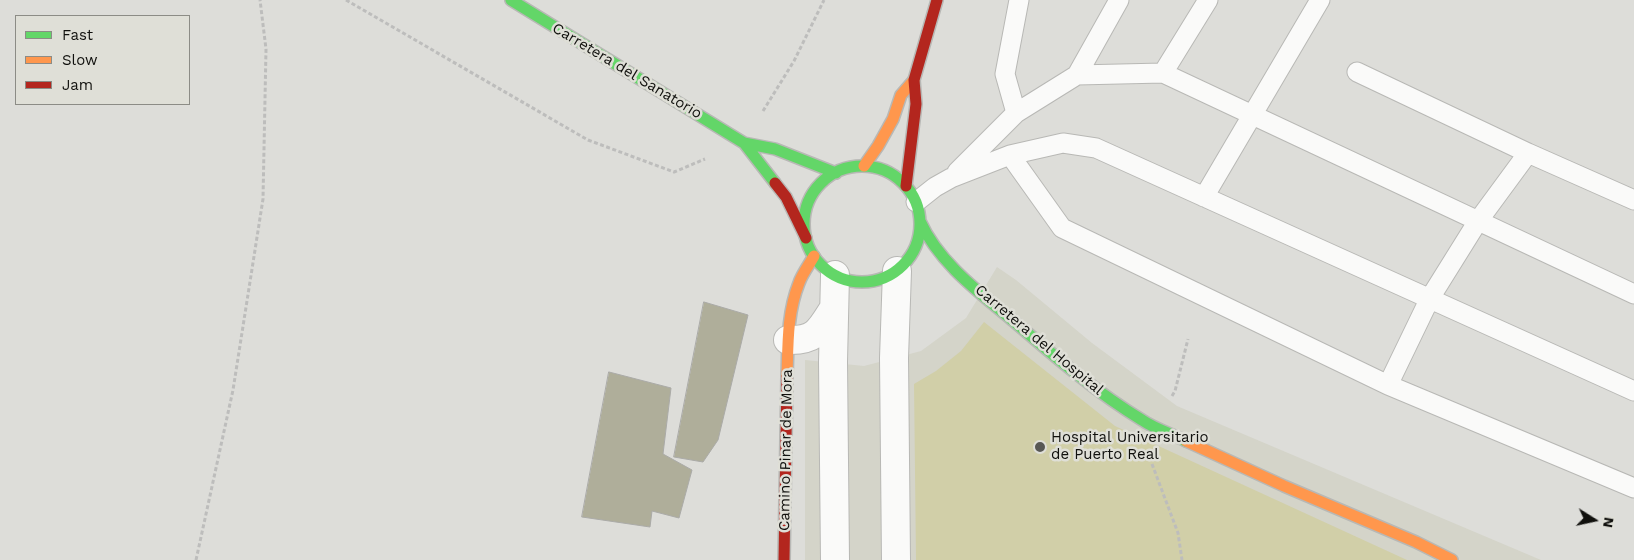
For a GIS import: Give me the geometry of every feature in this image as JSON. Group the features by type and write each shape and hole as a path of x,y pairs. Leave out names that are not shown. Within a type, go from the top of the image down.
{"street":[{"name":"Carretera del Sanatorio","path":"511,0 744,143 786,196 806,238"},
{"path":"906,186 916,104 914,80 937,0"},
{"path":"864,166 893,119 901,95 914,80"},
{"name":"Carretera del Sanatorio","path":"744,143 775,149 836,173"},
{"path":"864,166 891,174 906,186 916,202 920,221 918,240 910,257 897,271 880,280 862,283 843,279 827,271 814,256 806,238 804,220 809,201 820,184 836,173 864,166"},
{"name":"Carretera del Hospital","path":"920,221 925,232 946,261 984,296 1083,380 1143,421 1284,486 1416,542 1452,560"},
{"name":"Camino Pinar de Mora","path":"784,560 788,340 791,307 799,282 814,256"},
{"path":"896,560 894,358 897,271"},
{"path":"835,275 833,362 835,560"},
{"path":"788,340 803,341 814,335 834,308"}],"lane":[{"path":"1016,113 1005,74 1020,0"},
{"path":"951,178 1016,113 1077,75 1119,0"},
{"path":"1163,73 1208,0"},
{"path":"1204,196 1320,0"},
{"path":"1357,72 1528,153 1634,200"},
{"path":"1077,75 1163,73 1634,294"},
{"path":"916,202 935,187 951,178 1010,155 1063,143 1096,148 1634,391"},
{"path":"1388,385 1430,298 1478,221 1528,153"},
{"path":"1010,155 1062,228 1388,385 1634,488"}],"path":[{"path":"196,560 233,390 263,200 266,49 260,0"},
{"path":"346,0 588,140 674,172 744,143 794,61 824,0"}],"shaded area":[{"name":"Hospital Universitario de Puerto Real","path":"997,267 1016,280 1092,343 1177,406 1541,560 805,560 805,360 864,366 921,351 966,318"},
{"path":"984,322 1115,426 1407,560 916,560 914,384 936,371 961,351"}],"building":[{"path":"704,302 748,315 718,440 703,462 674,457"},
{"path":"609,372 671,388 663,454 692,470 679,518 652,511 650,527 582,517"}],"traffic: fast":[{"path":"511,0 744,143 775,183"},
{"path":"744,143 775,149 836,173"},
{"path":"862,166 884,171 903,183 915,202 920,224 915,246 903,265 884,277 862,282 840,277 821,265 809,246 804,224 809,202 821,183 840,171 862,166"},
{"path":"920,221 928,236 947,262 984,297 1090,384 1124,409 1152,426 1186,441"}],"traffic: slow":[{"path":"864,166 893,119 901,95 914,80"},
{"path":"787,377 792,306 800,280 814,256"},
{"path":"1186,441 1284,486 1416,542 1452,560"}],"traffic: jam":[{"path":"906,186 916,104 914,80 937,0"},
{"path":"775,183 786,197 806,238"},
{"path":"784,560 787,377"}],"place":[{"name":"Hospital Universitario de Puerto Real","path":"1040,447"}]}
